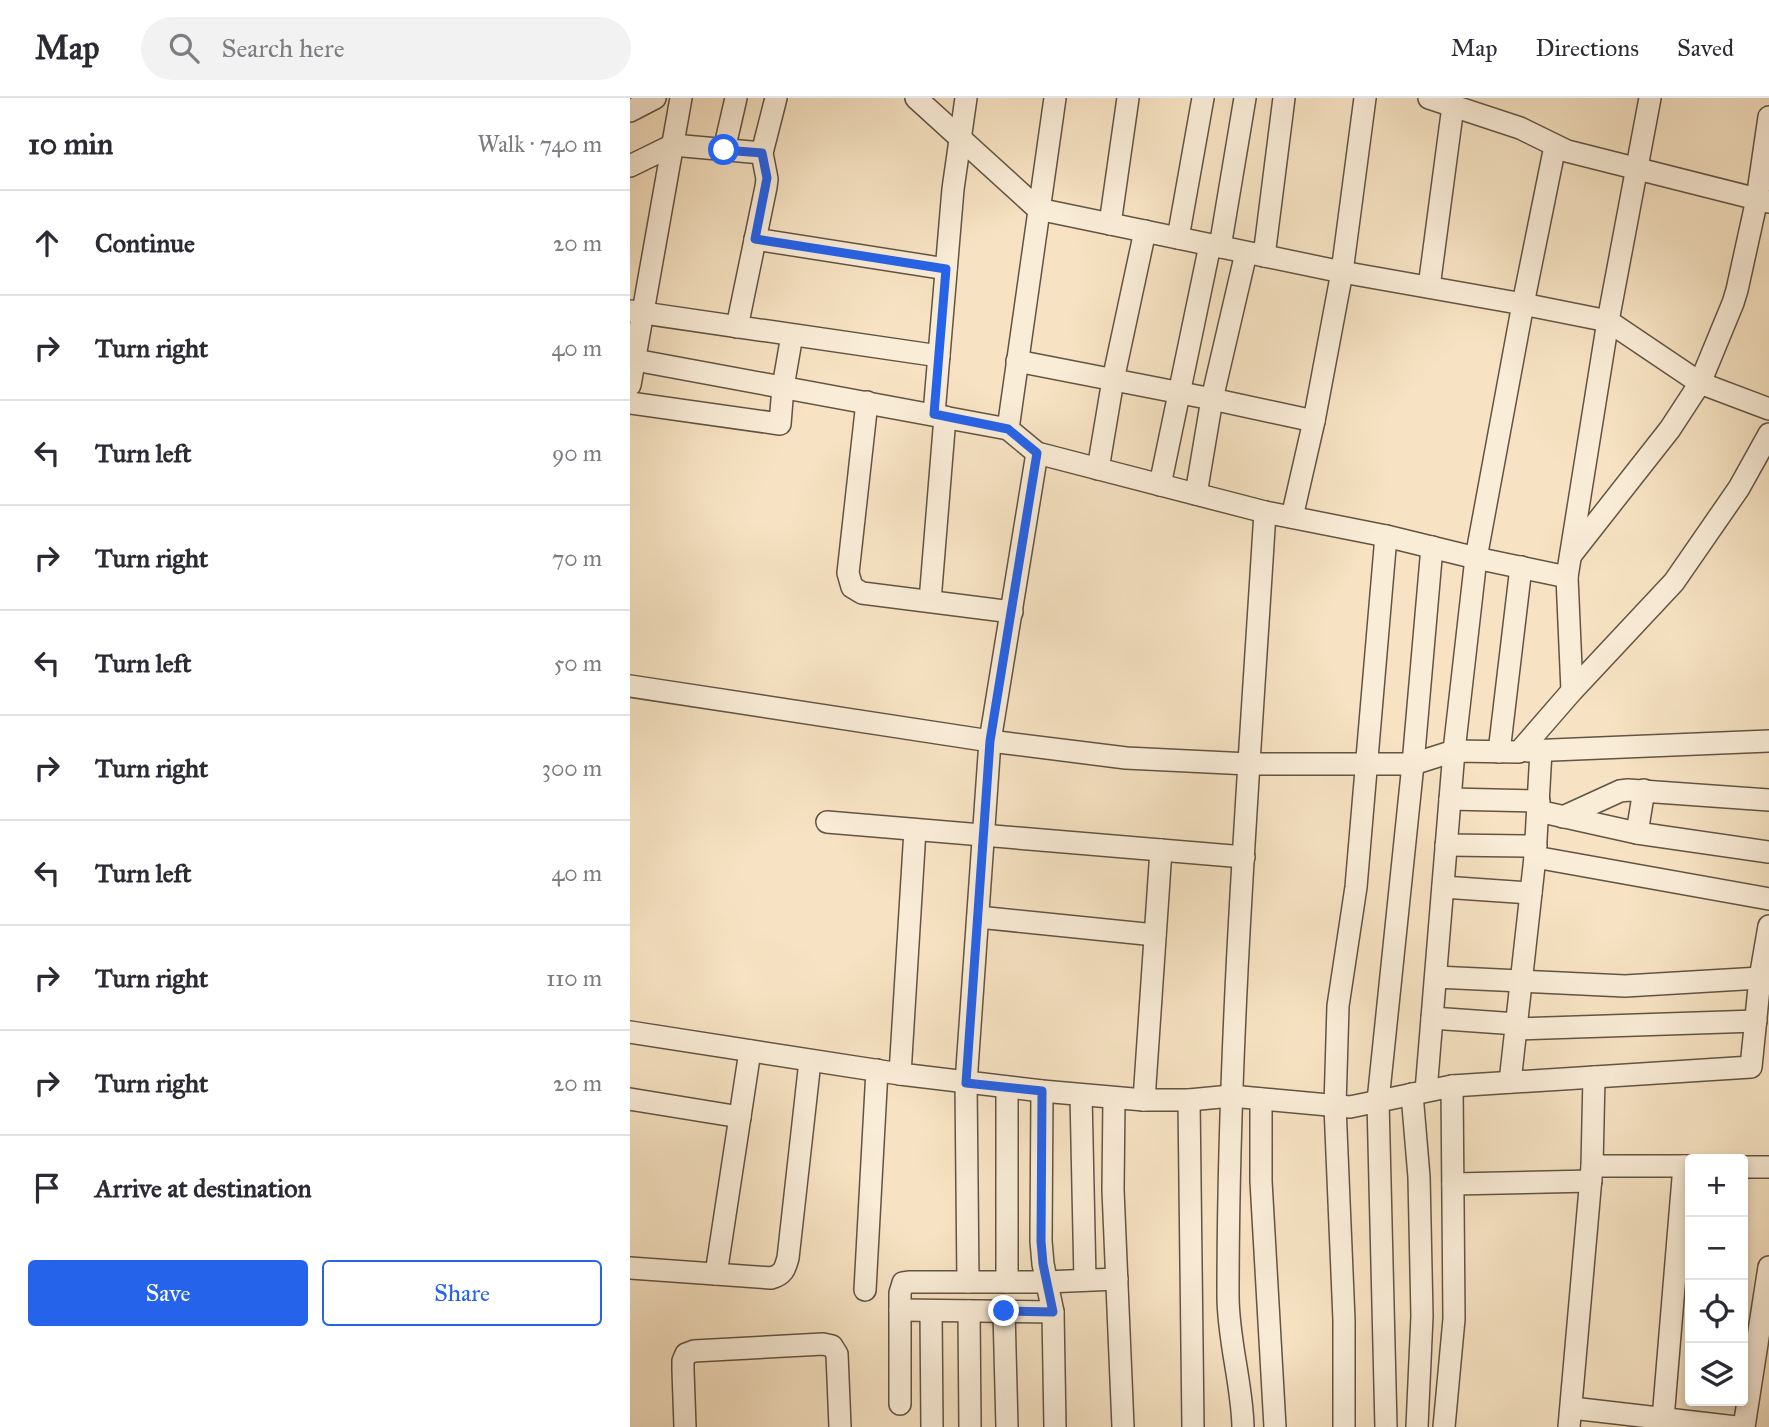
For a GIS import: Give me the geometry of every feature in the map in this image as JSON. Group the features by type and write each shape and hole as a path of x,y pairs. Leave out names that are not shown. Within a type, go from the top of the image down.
{"street":[{"path":"630,111 655,98"},
{"path":"630,385 636,312 681,98"},
{"path":"724,150 736,98"},
{"path":"737,327 767,178 762,153 776,98"},
{"path":"916,98 1038,209 1342,272 1523,303 1608,321 1700,383 1769,409"},
{"path":"930,601 939,415 939,356 953,188 966,98"},
{"path":"1008,429 1055,98"},
{"path":"1110,224 1128,98"},
{"path":"1178,238 1203,98"},
{"path":"1160,485 1215,246 1245,98"},
{"path":"1196,494 1212,400 1255,254 1284,98"},
{"path":"1292,517 1314,421 1342,272 1365,98"},
{"path":"1429,98 1520,128 1567,151 1763,200"},
{"path":"1572,691 1567,578 1570,555 1608,321 1650,98"},
{"path":"1429,287 1453,106"},
{"path":"1570,555 1664,438 1700,383 1733,303 1763,200 1769,117"},
{"path":"630,166 673,145 762,153"},
{"path":"1417,1427 1423,1323 1419,1092 1432,1018 1454,751 1476,558 1555,146"},
{"path":"1098,468 1145,231"},
{"path":"755,239 946,269"},
{"path":"636,312 939,356"},
{"path":"630,403 780,425 792,335"},
{"path":"634,355 783,387 1008,429 1037,453 1265,512 1386,536 1567,578"},
{"path":"1017,361 1314,421"},
{"path":"867,402 848,573 852,587 862,593 1012,612"},
{"path":"1509,752 1572,691 1674,582 1739,488 1769,434"},
{"path":"968,1282 966,1083 990,741 1037,453"},
{"path":"1242,1427 1242,1399 1228,1298 1230,1096 1265,512"},
{"path":"1344,1427 1344,1320 1335,1106 1338,1006 1356,887 1386,536"},
{"path":"1386,1427 1378,1101 1413,764 1432,547"},
{"path":"1509,752 1521,567"},
{"path":"630,686 990,741 1126,758 1249,764 1413,764 1454,751 1541,751 1769,741"},
{"path":"1510,1082 1535,852 1541,751"},
{"path":"1563,817 1620,791 1644,790 1769,800"},
{"path":"1637,833 1644,790"},
{"path":"1450,799 1538,806 1563,817 1637,833 1769,852"},
{"path":"827,822 1244,857"},
{"path":"900,1074 915,830"},
{"path":"1446,845 1535,852 1769,899"},
{"path":"1144,1100 1161,850"},
{"path":"1443,887 1531,893"},
{"path":"978,918 1155,935"},
{"path":"630,1032 900,1074 1080,1095 1144,1100 1230,1096 1350,1107 1452,1086 1760,1067 1756,1021 1769,926"},
{"path":"1436,976 1625,986 1760,978"},
{"path":"1432,1018 1517,1027 1756,1021"},
{"path":"716,1274 750,1051"},
{"path":"630,1268 771,1278 785,1270 810,1061"},
{"path":"865,1290 877,1070"},
{"path":"1594,1077 1591,1174 1570,1418 1662,1419 1736,1427"},
{"path":"1444,1427 1454,1319 1452,1086"},
{"path":"1006,1282 1007,1087"},
{"path":"1042,1091 1041,1241 1053,1312 1055,1427"},
{"path":"1080,1095 1085,1280"},
{"path":"1114,1098 1113,1190 1123,1427"},
{"path":"630,1099 740,1116"},
{"path":"1261,1099 1261,1181 1275,1427"},
{"path":"1189,1100 1193,1427"},
{"path":"1452,1184 1685,1166"},
{"path":"1748,1167 1769,1167"},
{"path":"1662,1419 1685,1186"},
{"path":"1744,1427 1763,1354 1769,1267"},
{"path":"900,1404 900,1293 904,1283 1117,1279"},
{"path":"900,1310 1053,1312"},
{"path":"930,1311 932,1427"},
{"path":"969,1311 970,1427"},
{"path":"1004,1311 1007,1427"},
{"path":"685,1427 682,1370 687,1354 694,1351 823,1344 832,1346 837,1354 840,1427"}],"route":[{"path":"724,150 762,153 767,178 755,239 946,269 934,414 1008,429 1037,453 990,741 966,1083 1042,1091 1041,1241 1053,1312 1004,1311"}]}
